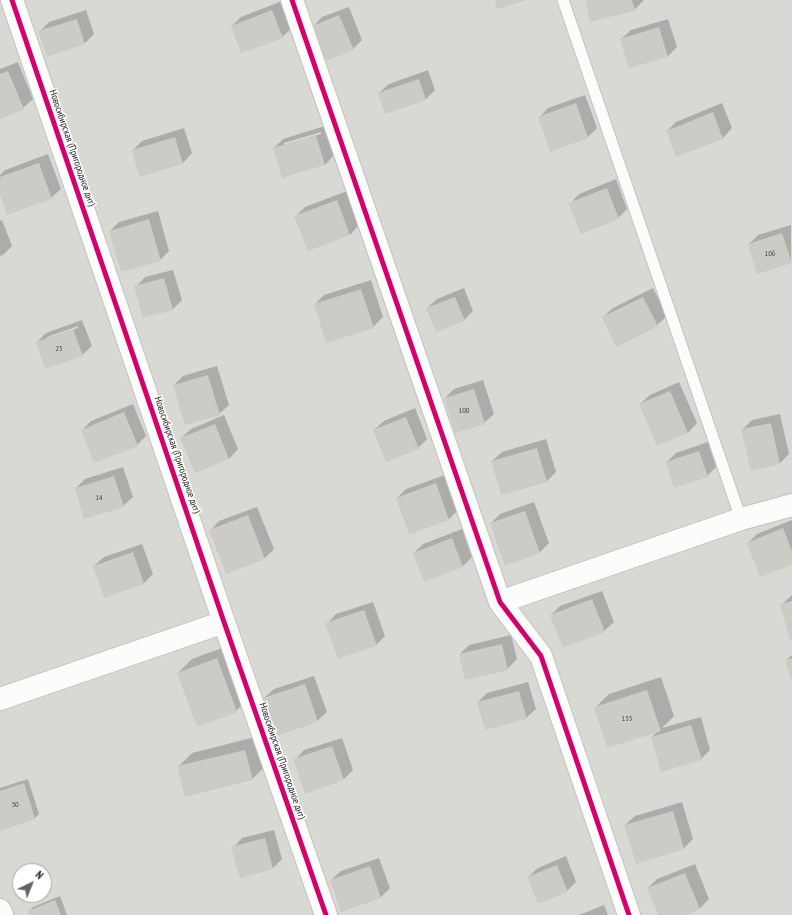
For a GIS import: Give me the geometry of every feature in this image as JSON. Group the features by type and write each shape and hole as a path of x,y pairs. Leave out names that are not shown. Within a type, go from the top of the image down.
{"street":[{"name":"Новосибирская (Пригородное днт)","path":"12,0 224,622 326,915"},
{"path":"292,0 500,602 541,656 629,915"},
{"path":"500,602 741,519 792,505"},
{"path":"0,700 224,622"},
{"path":"0,910 2,915"}],"lane":[{"path":"562,0 741,519"}],"shaded area":[{"path":"0,0 792,0 792,915 0,915"}],"building":[{"path":"495,0 527,0 497,9"},
{"path":"585,0 632,0 635,11 590,22"},
{"path":"272,10 283,38 241,53 231,26"},
{"path":"339,15 354,50 326,61 312,26"},
{"path":"77,19 85,44 47,57 38,31"},
{"path":"659,27 668,57 629,68 620,39"},
{"path":"8,71 24,109 0,119 0,74"},
{"path":"419,79 426,100 385,114 378,93"},
{"path":"576,103 588,138 550,152 538,117"},
{"path":"713,112 723,139 676,157 666,131"},
{"path":"316,135 325,165 282,178 273,148"},
{"path":"175,137 183,164 139,177 132,150"},
{"path":"39,163 52,199 7,215 0,195 0,177"},
{"path":"607,188 619,219 581,234 568,203"},
{"path":"337,200 350,235 308,251 294,216"},
{"path":"149,219 161,261 121,272 109,231"},
{"path":"782,233 792,263 757,274 748,244"},
{"path":"164,278 173,310 143,318 134,286"},
{"path":"361,289 374,328 326,343 314,304"},
{"path":"455,297 465,321 436,332 426,308"},
{"path":"643,297 658,326 616,347 602,317"},
{"path":"73,329 83,356 45,369 36,342"},
{"path":"208,375 220,415 185,425 173,385"},
{"path":"474,389 485,424 455,433 444,398"},
{"path":"670,391 688,433 657,446 639,404"},
{"path":"124,412 138,446 94,463 81,430"},
{"path":"406,417 419,449 386,462 373,430"},
{"path":"771,423 780,464 751,471 741,429"},
{"path":"215,424 229,459 195,473 180,438"},
{"path":"537,448 547,482 501,495 491,461"},
{"path":"699,451 708,477 674,488 666,462"},
{"path":"114,476 124,507 84,519 75,488"},
{"path":"436,483 449,520 409,534 396,498"},
{"path":"525,511 540,553 505,566 490,523"},
{"path":"248,515 265,559 226,574 209,530"},
{"path":"783,528 792,551 792,565 760,577 747,543"},
{"path":"452,538 463,567 424,582 413,553"},
{"path":"133,552 144,584 104,598 93,566"},
{"path":"592,599 605,632 563,648 550,615"},
{"path":"792,601 792,639 790,640 780,604"},
{"path":"364,610 377,646 338,659 325,623"},
{"path":"502,644 508,670 465,680 459,654"},
{"path":"217,658 237,712 197,727 177,673"},
{"path":"792,658 792,681 785,660"},
{"path":"305,684 318,722 276,736 263,698"},
{"path":"647,690 661,731 607,748 594,707"},
{"path":"519,691 527,719 485,730 477,702"},
{"path":"691,725 702,760 661,772 651,737"},
{"path":"332,746 344,780 305,794 293,759"},
{"path":"245,750 253,780 185,797 177,766"},
{"path":"24,783 35,819 0,831 0,791"},
{"path":"673,811 684,849 636,864 624,825"},
{"path":"265,838 273,869 240,878 231,847"},
{"path":"557,865 568,892 538,904 527,877"},
{"path":"370,866 381,898 341,912 330,880"},
{"path":"685,873 700,909 686,915 658,915 647,888"},
{"path":"55,900 61,915 29,915 28,911 48,903 52,903 52,901"}],"cycle path":[{"path":"12,0 224,622 326,915"},
{"path":"292,0 500,602 541,656 629,915"}]}
